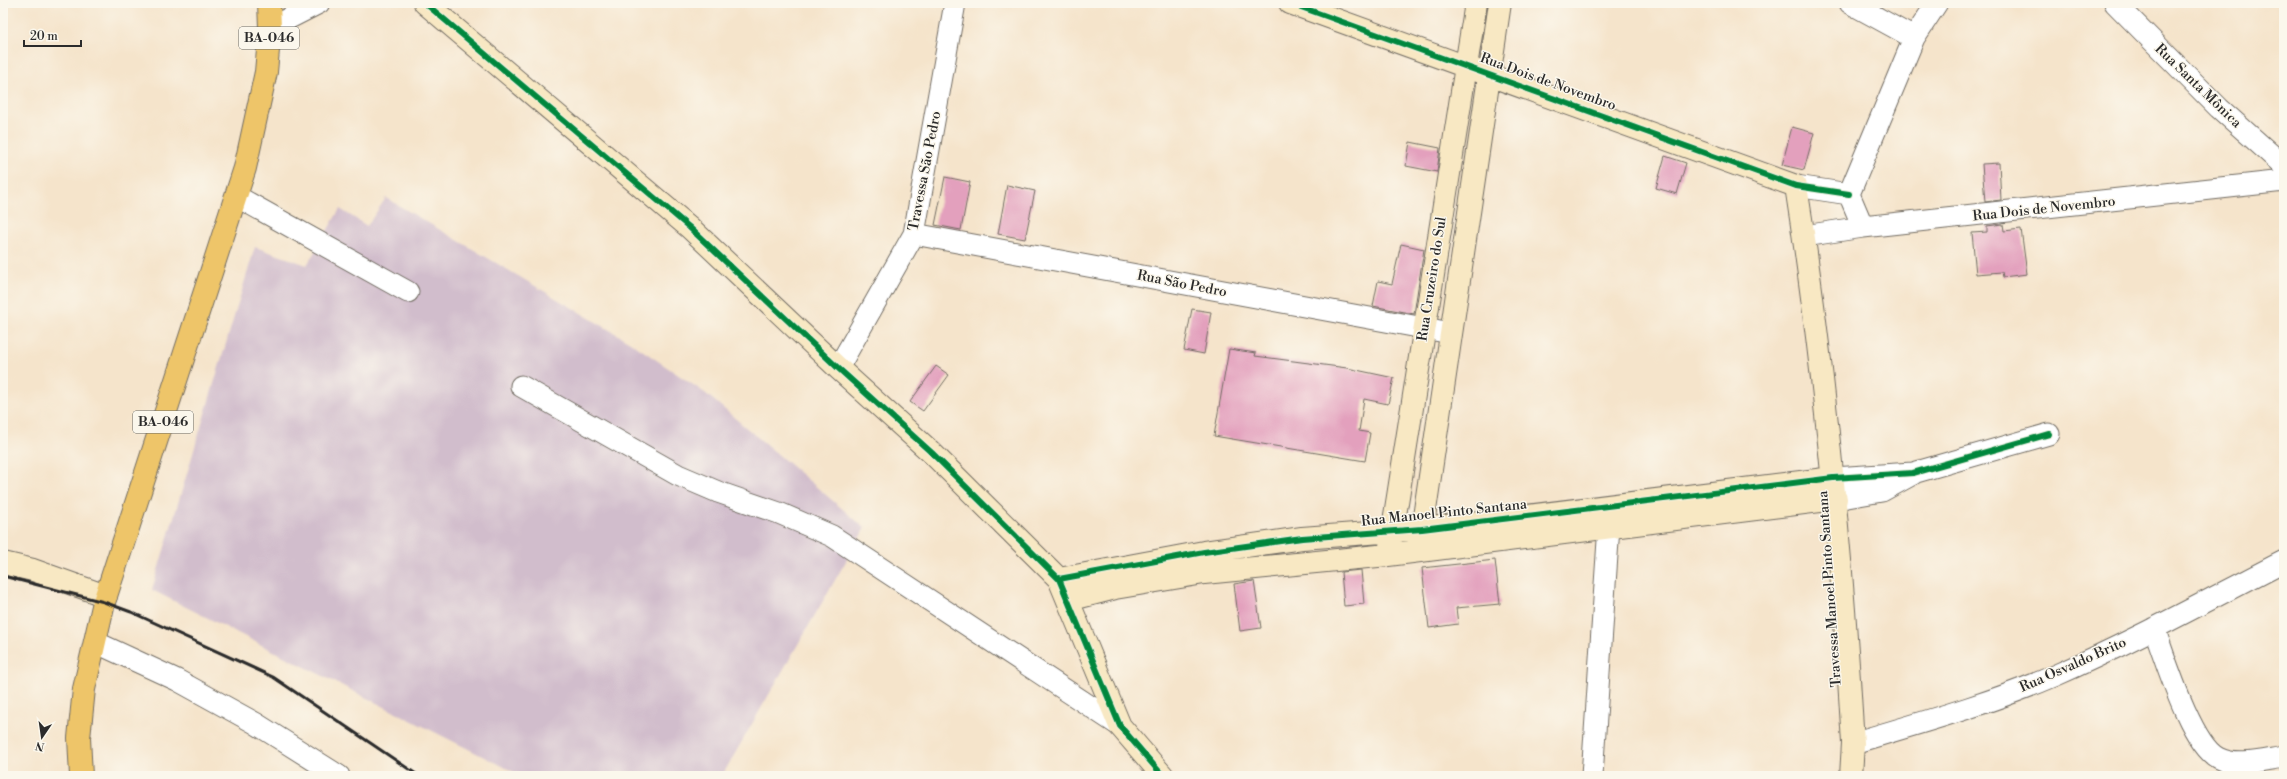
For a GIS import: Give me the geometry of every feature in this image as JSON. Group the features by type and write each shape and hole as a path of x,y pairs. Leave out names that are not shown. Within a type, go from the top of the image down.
{"main road":[{"name":"BA-046","path":"81,776 79,738 84,689 106,596 245,168 266,72 270,28 269,3"}],"street":[{"path":"270,28 319,3"},
{"path":"425,3 689,227 838,368 932,453 1059,578 1120,726"},
{"name":"Travessa São Pedro","path":"838,368 914,234 955,3"},
{"name":"Rua Dois de Novembro","path":"1290,3 1466,65 1796,186"},
{"name":"Rua Cruzeiro do Sul","path":"1388,556 1476,3"},
{"name":"Rua Cruzeiro do Sul","path":"1418,551 1488,74 1500,3"},
{"path":"1850,3 1914,38"},
{"path":"1863,227 1849,194 1914,38 1937,3"},
{"name":"Rua Santa Mônica","path":"2115,3 2219,108 2284,166"},
{"name":"Rua Dois de Novembro","path":"1804,236 1863,227 2284,181"},
{"path":"1796,186 1849,194"},
{"name":"Travessa Manoel Pinto Santana","path":"1796,186 1804,236 1835,488 1853,743 1851,776"},
{"path":"236,196 408,292"},
{"name":"Rua São Pedro","path":"914,234 1451,333"},
{"path":"521,386 678,475 718,492 779,513 832,536 1120,726 1163,776"},
{"path":"1835,488 1913,473 2049,434"},
{"name":"Rua Manoel Pinto Santana","path":"1068,600 1115,588 1204,573 1388,556 1609,517 1835,488"},
{"path":"1592,776 1609,517"},
{"name":"Rua Manoel Pinto Santana","path":"1059,578 1204,552 1302,538 1609,517"},
{"name":"Rua Osvaldo Brito","path":"1853,743 1961,710 2053,676 2154,628 2284,561"},
{"path":"3,563 33,570 106,596"},
{"path":"2154,628 2196,734 2210,753 2219,759 2247,762 2284,757"},
{"path":"95,642 190,688 255,723 339,776"}],"shaded area":[{"path":"386,198 630,342 705,393 865,528 722,776 522,776 152,590 255,247 307,265 340,209 367,226"}],"building":[{"path":"1792,127 1814,133 1804,170 1782,165"},
{"path":"1410,142 1440,148 1437,172 1406,166"},
{"path":"1665,156 1686,163 1677,194 1656,188"},
{"path":"1999,163 2001,200 1985,202 1982,164"},
{"path":"945,177 970,182 961,230 935,225"},
{"path":"1007,185 1035,191 1025,239 998,234"},
{"path":"2003,224 2004,231 2021,229 2027,274 2003,277 2002,272 1976,274 1972,233 1987,232 1987,226"},
{"path":"1401,244 1424,249 1414,314 1373,306 1378,281 1392,284"},
{"path":"1192,309 1211,312 1204,354 1184,350"},
{"path":"1229,349 1256,353 1255,356 1347,368 1394,378 1388,404 1364,399 1359,431 1370,433 1365,461 1214,436"},
{"path":"936,366 949,375 923,411 910,402"},
{"path":"1495,560 1500,604 1456,608 1458,624 1429,628 1422,568"},
{"path":"1361,570 1364,604 1344,606 1341,572"},
{"path":"1254,581 1261,628 1240,631 1234,584"}],"railway":[{"path":"3,576 104,602 131,612 273,677 419,776"}],"cycle path":[{"path":"425,3 689,227 838,368 932,453 1059,579 1120,726 1163,776"},
{"path":"1290,3 1796,186 1849,194"},
{"path":"1059,579 1204,552 1302,538 1422,529 1833,478 1913,473 2049,434"}]}
